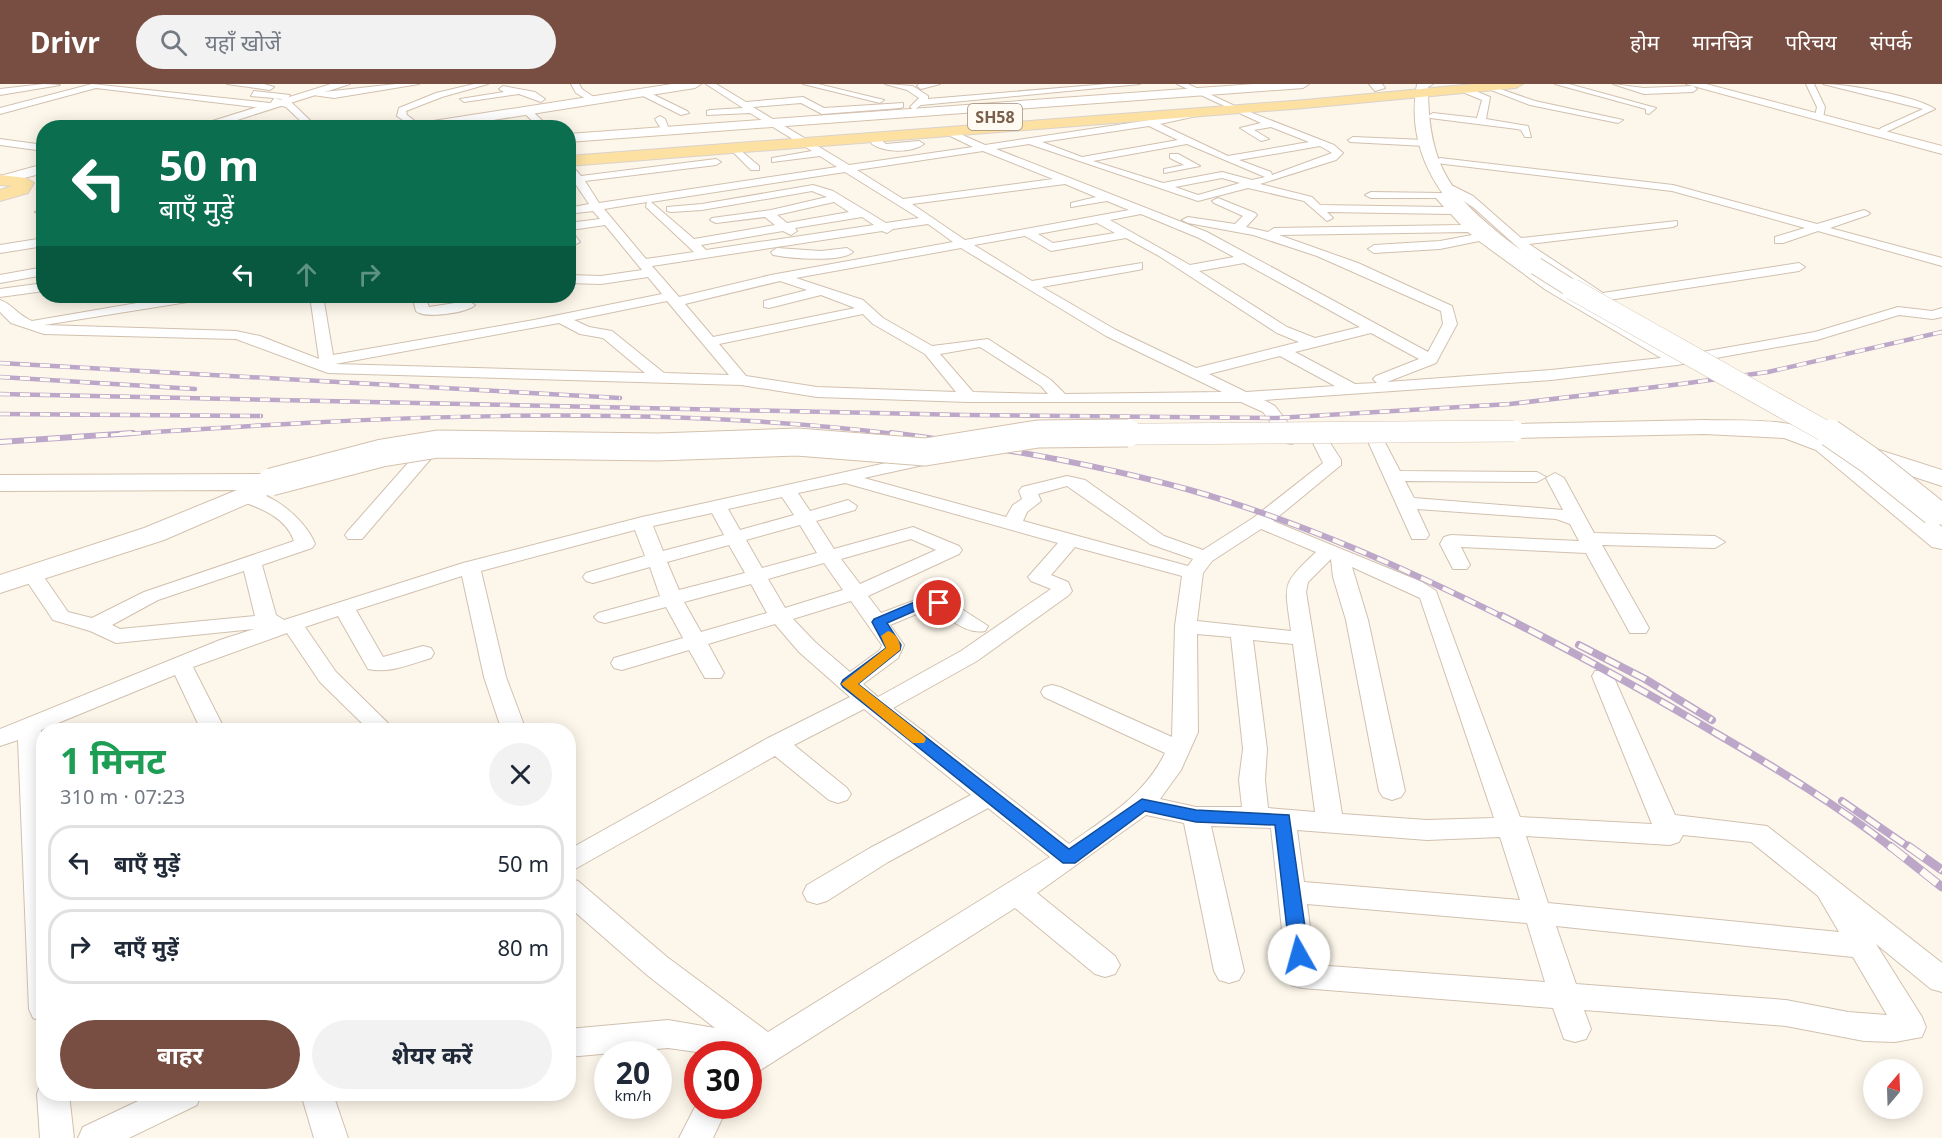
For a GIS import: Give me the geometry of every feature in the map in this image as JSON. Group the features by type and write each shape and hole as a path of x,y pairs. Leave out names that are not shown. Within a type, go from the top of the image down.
{"main road":[{"name":"SH58","path":"576,161 949,132 1377,86 1462,89 1516,84"},
{"path":"1427,89 1490,85"},
{"name":"SH58","path":"576,148 1211,105 1234,109 1401,94 1427,89"},
{"path":"10,186 36,185"},
{"path":"10,186 36,192"}],"street":[{"path":"0,92 66,84"},
{"path":"158,84 289,105 305,120"},
{"path":"231,84 321,88 329,95 373,87 415,84"},
{"path":"216,120 321,88 344,84"},
{"path":"409,120 402,116 401,112 408,106 486,84 516,93"},
{"path":"575,84 579,91 594,100"},
{"path":"456,120 537,104 594,100 695,84"},
{"path":"710,84 851,169 930,220 962,244 1111,333 1269,410 1292,439"},
{"path":"807,84 914,109 1010,107 1302,84"},
{"path":"889,87 910,88 936,84"},
{"path":"1050,84 1058,91"},
{"path":"576,138 776,125 1092,86 1136,84"},
{"path":"1181,84 1197,92 1211,105"},
{"path":"1617,84 1644,91 1696,87 1856,125 1942,150"},
{"path":"1810,84 1821,106 1820,116"},
{"path":"1827,84 1931,109 1884,130"},
{"path":"1841,87 1853,84 1899,91"},
{"path":"0,111 99,85 275,102"},
{"path":"1490,85 1528,100 1618,120"},
{"path":"1561,85 1586,98 1624,110 1599,117"},
{"path":"1561,85 1652,108 1636,100"},
{"path":"995,86 985,92 993,99 1010,107"},
{"path":"1687,99 1696,87"},
{"path":"910,88 925,98 914,109"},
{"path":"1427,89 1449,196 1480,227 1510,251 1582,296 1819,426 1868,459 1938,515"},
{"path":"1427,89 1425,143 1432,170 1476,233 1569,298 1677,361"},
{"path":"1462,89 1485,97 1486,105 1481,122"},
{"path":"427,100 468,99 516,93 530,94 543,120"},
{"path":"642,93 684,113"},
{"path":"852,94 852,98 875,107"},
{"path":"1022,94 1038,105"},
{"path":"1474,109 1486,105 1561,97"},
{"path":"710,113 800,100 822,111 900,105"},
{"path":"1647,106 1665,103"},
{"path":"1925,106 1937,103"},
{"path":"0,104 15,107"},
{"path":"576,207 594,199 646,199 1150,123 1211,105"},
{"path":"1028,140 1104,169 1198,198 1275,177 1337,155 1336,150 1320,142 1234,109"},
{"path":"1433,116 1523,127 1528,135"},
{"path":"660,119 668,132"},
{"path":"1150,123 1227,159 1275,177"},
{"path":"1264,139 1245,128 1270,124"},
{"path":"1856,125 1942,140"},
{"path":"1104,129 1124,137"},
{"path":"949,132 981,147 1141,210 1171,213 1190,220 1257,233 1316,250 1447,309 1450,324 1431,360 1351,389 1284,352"},
{"path":"1119,153 1103,146 1177,135"},
{"path":"872,137 876,143 885,148 922,144"},
{"path":"1353,140 1425,143"},
{"path":"1079,160 1188,141"},
{"path":"0,142 36,147"},
{"path":"1227,159 1320,142"},
{"path":"734,148 750,169 772,167 792,177"},
{"path":"776,160 822,153"},
{"path":"662,154 674,167"},
{"path":"931,155 951,163"},
{"path":"1081,187 1195,166 1174,156"},
{"path":"1440,160 1673,188 1942,262"},
{"path":"576,182 716,162"},
{"path":"1104,169 1131,164"},
{"path":"1075,205 1250,168"},
{"path":"851,169 901,173"},
{"path":"1211,171 1270,191 1308,199 1320,208 1337,231"},
{"path":"10,186 36,174"},
{"path":"997,178 1017,189"},
{"path":"10,186 36,180"},
{"path":"902,202 958,194 988,193 1066,181"},
{"path":"576,182 594,199 741,380"},
{"path":"655,211 702,207 812,188 836,198 859,214"},
{"path":"1171,213 1270,191"},
{"path":"988,193 1005,200"},
{"path":"1320,208 1466,194 1486,215 1518,242 1602,297 1704,356"},
{"path":"1371,195 1449,196"},
{"path":"716,220 769,213 836,198"},
{"path":"646,199 655,211 691,243 720,260 780,252 817,255 869,248 884,258"},
{"path":"1218,201 1251,215 1237,229"},
{"path":"421,303 426,312 562,319 675,301 783,277 1141,210"},
{"path":"769,213 817,255"},
{"path":"691,243 864,213 896,235"},
{"path":"1171,213 1245,259 1431,360"},
{"path":"1779,240 1864,213"},
{"path":"1097,218 1187,269 1282,330 1314,343"},
{"path":"576,226 610,220"},
{"path":"576,279 601,280 707,254 930,220"},
{"path":"1518,242 1673,223"},
{"path":"982,228 995,237"},
{"path":"862,242 866,239 942,229"},
{"path":"1025,231 1051,247 1128,234"},
{"path":"1257,233 1337,231 1476,233"},
{"path":"1374,249 1440,246 1476,233"},
{"path":"0,249 36,243"},
{"path":"793,259 808,273"},
{"path":"1187,269 1245,259"},
{"path":"1030,285 1138,266"},
{"path":"1602,297 1799,267"},
{"path":"0,279 36,272"},
{"path":"783,277 852,300 878,321 930,351 969,397"},
{"path":"1,302 36,290"},
{"path":"769,304 821,291"},
{"path":"1,302 36,297"},
{"path":"579,329 675,301"},
{"path":"1,302 26,325 68,331 236,334 328,364 741,380 818,392 1061,399 1244,397 1551,375 1677,361 1817,336 1898,310 1933,315 1942,312"},
{"path":"26,325 154,303"},
{"path":"317,303 328,364"},
{"path":"709,342 864,310"},
{"path":"328,364 474,314"},
{"path":"562,319 579,329 605,333 662,378"},
{"path":"1196,373 1372,328"},
{"path":"930,351 983,342 1046,383 1061,399"},
{"path":"0,584 154,534 259,487 382,453 438,444 658,447 797,442 926,452 1038,434 1763,428 1797,433 1825,445 1942,541"},
{"path":"40,723 228,645 343,606 470,567 642,523 946,455 1053,442 1519,436 1595,430"},
{"path":"1374,437 1406,502 1419,535"},
{"path":"762,1052 1017,893 1142,805 1169,770 1180,750 1186,732 1186,627 1199,565 1260,522 1332,465 1332,460 1318,439"},
{"path":"1825,445 1858,449 1942,478"},
{"path":"0,483 288,487 379,458 468,448 590,452 810,446 902,455 946,455"},
{"path":"355,535 428,451"},
{"path":"846,476 860,483 1011,525 1071,540 1199,565"},
{"path":"1393,476 1546,477 1588,537 1638,628"},
{"path":"1011,525 1020,509 1032,501 1028,491 1067,481 1079,484 1157,540 1199,565"},
{"path":"95,625 151,596 251,561 298,548 305,542 294,523 259,487"},
{"path":"787,490 829,556 894,645 864,696"},
{"path":"1406,502 1568,515 1588,537"},
{"path":"717,506 754,576 779,616 807,647 864,696 1069,858"},
{"path":"593,577 848,506"},
{"path":"1260,522 1415,585 1430,595 1510,826 1575,1029"},
{"path":"642,523 672,599 713,673"},
{"path":"605,617 913,532 952,550 857,593 622,663"},
{"path":"1460,565 1450,544 1451,540 1588,537 1715,542"},
{"path":"576,858 864,696 978,651 1062,591 1061,586 1038,577 1071,540"},
{"path":"1330,823 1296,592 1298,580 1336,553"},
{"path":"1336,553 1341,562 1343,577 1357,620 1392,791"},
{"path":"251,561 267,621"},
{"path":"470,567 495,677 511,723"},
{"path":"32,574 60,616 95,625 122,636 267,621 302,620"},
{"path":"879,622 929,601 939,603 977,626"},
{"path":"343,606 376,664 385,664 423,653"},
{"path":"302,620 328,677 376,723"},
{"path":"1186,627 1303,639"},
{"path":"1241,634 1255,749 1252,780 1270,818 1292,892 1302,976 1786,1012 1829,1023 1888,1030 1911,1027 1827,886"},
{"path":"181,665 210,723"},
{"path":"1142,805 1196,816 1270,818 1427,830 1510,826 1670,835 1603,676"},
{"path":"1052,692 1180,750"},
{"path":"0,738 36,725"},
{"path":"30,727 36,845"},
{"path":"777,744 838,794"},
{"path":"817,893 879,855 990,796"},
{"path":"1196,816 1228,971"},
{"path":"1666,824 1758,833 1942,980"},
{"path":"1292,892 1538,912 1862,946"},
{"path":"1017,893 1105,965"},
{"path":"576,897 742,1041"},
{"path":"576,1042 668,1034 698,1041"},
{"path":"54,1101 57,1138"},
{"path":"95,1138 133,1129 175,1101"},
{"path":"320,1101 331,1138"},
{"path":"696,1138 706,1119"}],"railway":[{"path":"0,394 965,415 1277,418 1510,404 1681,384 1768,372 1942,332"},
{"path":"0,363 620,398"},
{"path":"0,377 195,389"},
{"path":"0,414 261,416"},
{"path":"111,435 408,418 508,416 706,419 805,425 904,435"},
{"path":"0,442 133,433"},
{"path":"891,433 1042,456 1190,490 1231,502 1350,547 1505,618"},
{"path":"1502,616 1612,674 1741,748 1829,803 1892,848"},
{"path":"1579,645 1645,679 1712,720"},
{"path":"1842,801 1910,848"},
{"path":"1890,846 1942,887"},
{"path":"1908,846 1942,870"}],"slow traffic":[{"path":"888,636 894,645 893,650 849,684 918,739"}],"route":[{"path":"939,603 924,602 879,622 894,648 849,684 1069,858 1142,805 1196,816 1283,819 1299,955"}]}
